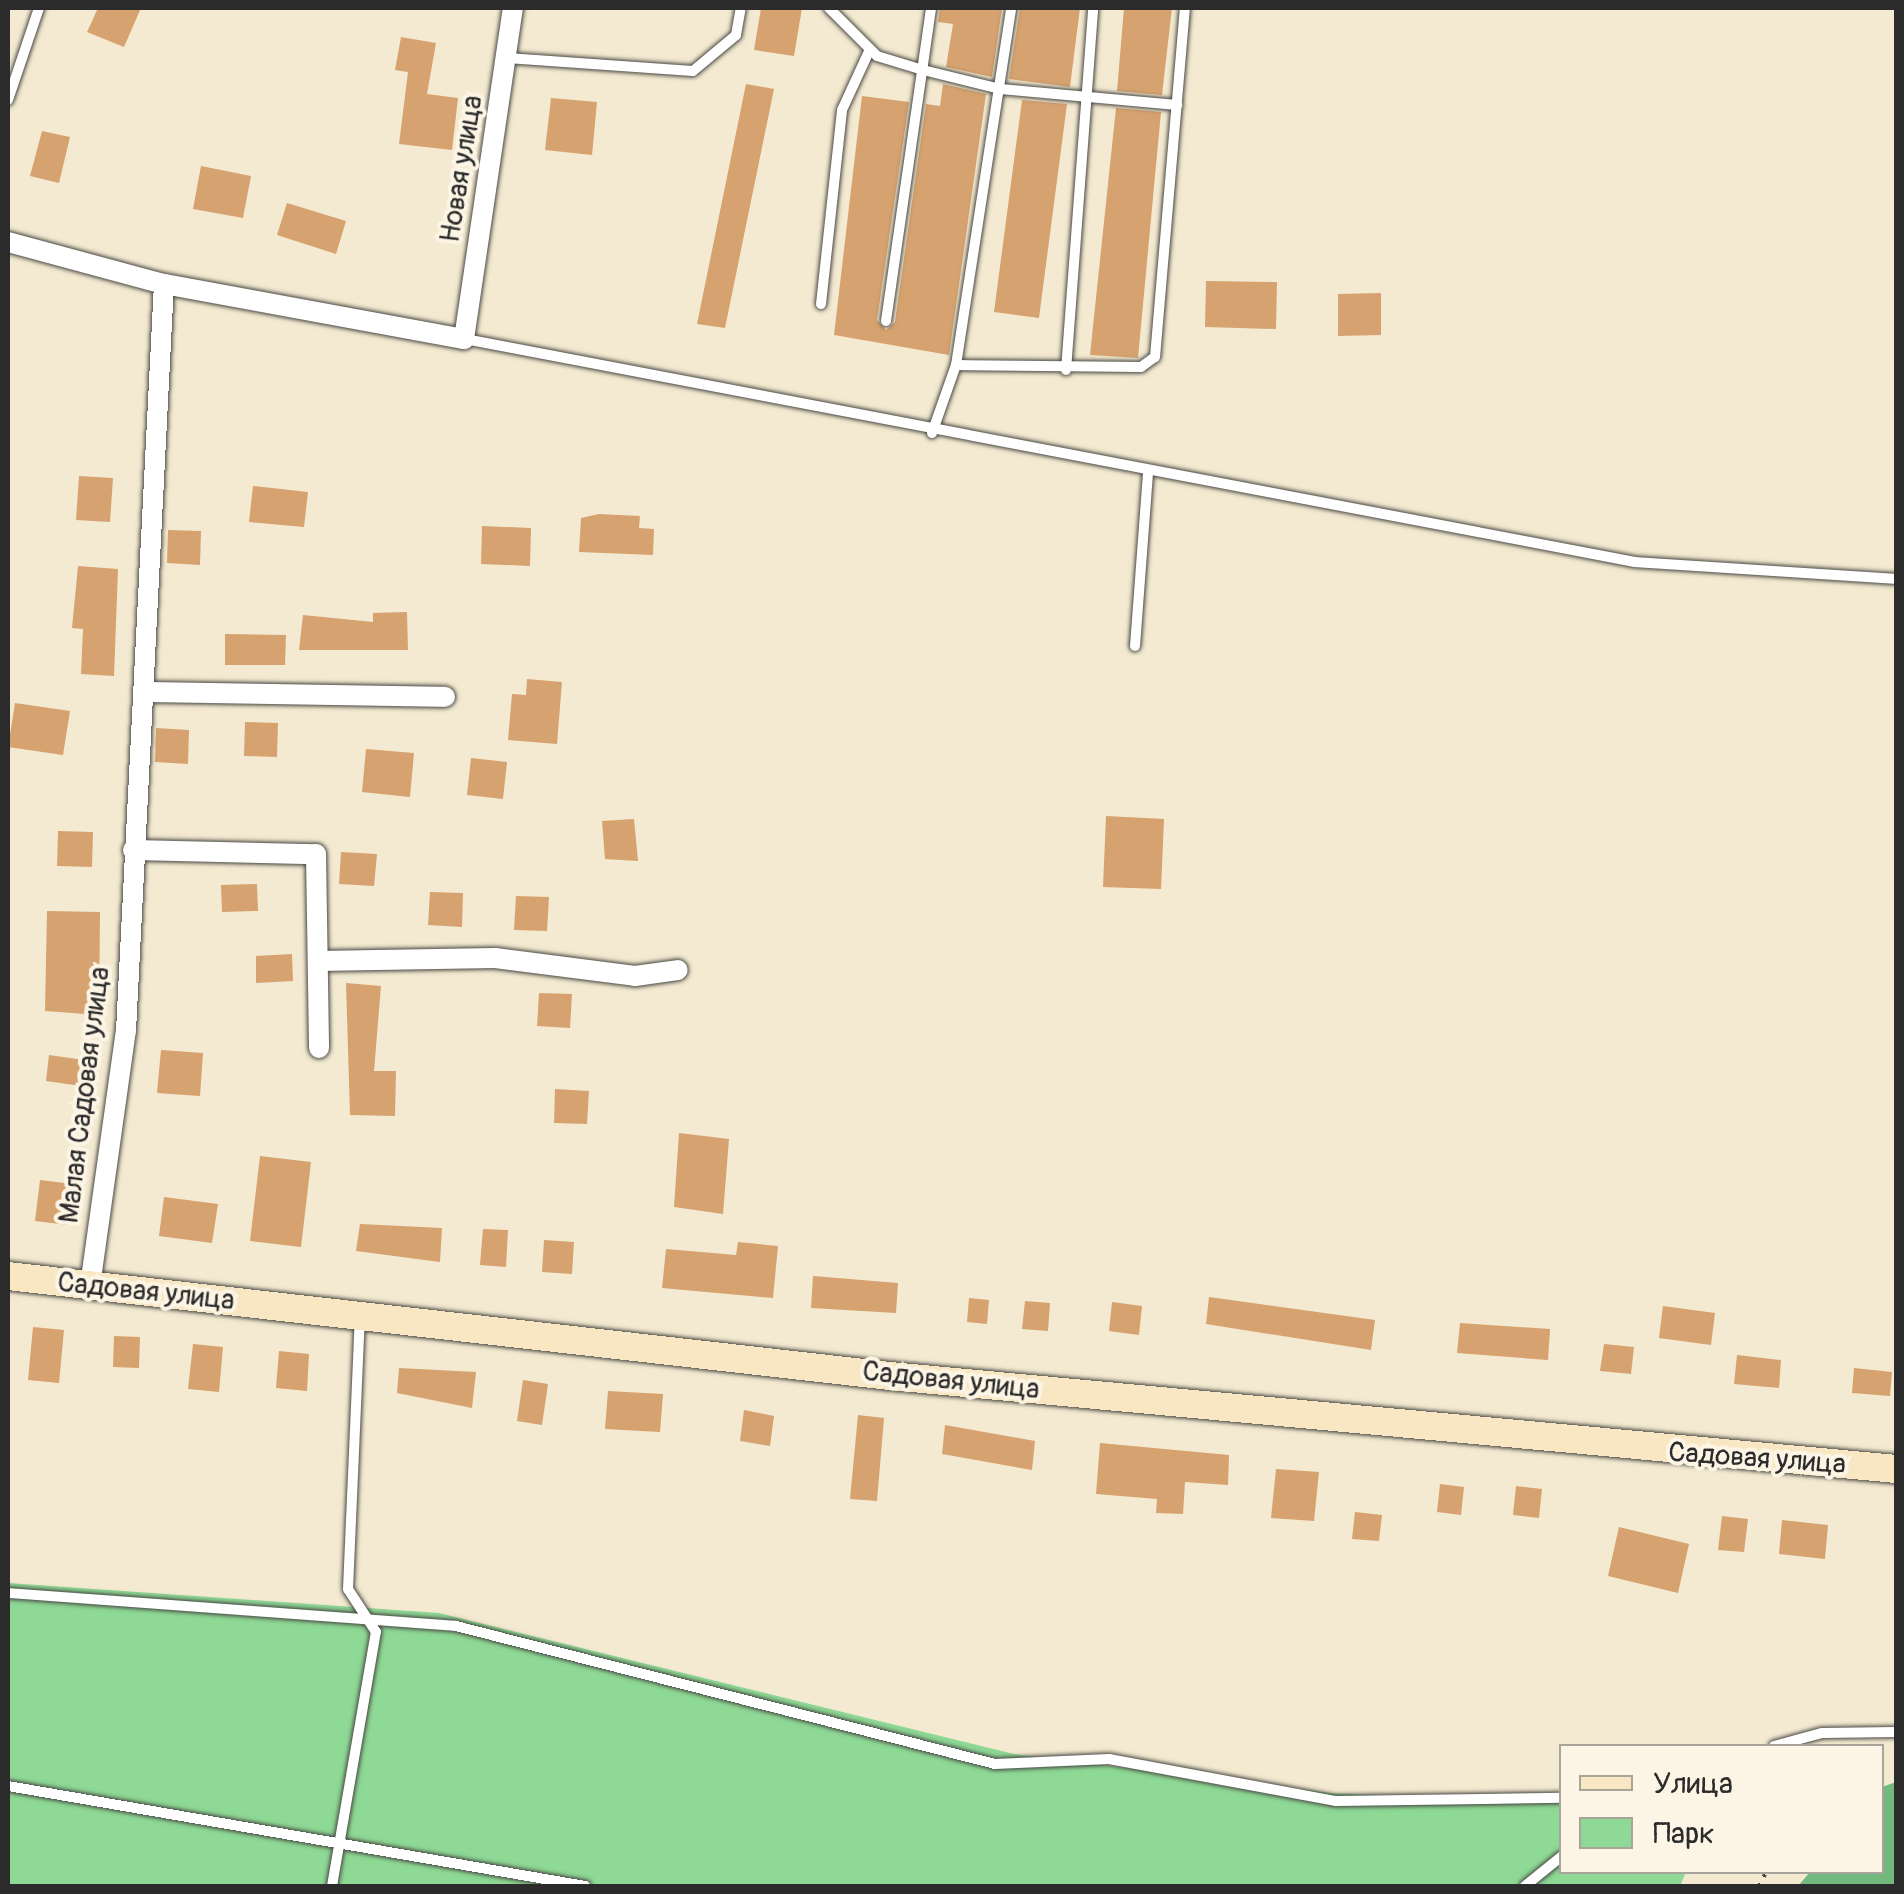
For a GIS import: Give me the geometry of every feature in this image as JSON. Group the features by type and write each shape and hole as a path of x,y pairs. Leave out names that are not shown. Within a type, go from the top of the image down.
{"main road":[{"name":"Садовая улица","path":"8,1276 360,1316 1896,1470"}],"street":[{"name":"Новая улица","path":"464,339 513,8"},
{"path":"8,242 164,284 464,339"},
{"name":"Малая Садовая улица","path":"90,1286 126,1031 164,284"},
{"path":"143,692 445,698"},
{"path":"133,850 316,854 318,1048"},
{"path":"318,962 495,958 635,976 678,970"}],"lane":[{"path":"8,100 39,8"},
{"path":"507,58 693,71 736,35 741,8"},
{"path":"830,8 870,49 922,70 1000,89 1177,105"},
{"path":"886,321 931,8"},
{"path":"932,434 956,365 1012,8"},
{"path":"1066,370 1082,95 1093,8"},
{"path":"956,365 1066,370 1141,367 1155,357 1185,8"},
{"path":"821,304 842,110 870,49"},
{"path":"464,339 932,434 1634,562 1896,579"},
{"path":"1135,646 1148,473"},
{"path":"332,1886 376,1632 348,1589 360,1316"},
{"path":"8,1593 456,1626 995,1764 1110,1758 1373,1803 1559,1798"},
{"path":"1781,1744 1822,1733 1896,1732"},
{"path":"8,1786 585,1886"},
{"path":"1525,1886 1559,1858"}],"green space":[{"path":"8,1583 439,1613 1014,1754 1331,1793 1524,1801 1559,1794 1559,1874 1685,1874 1680,1886 8,1886"},
{"path":"1896,1782 1896,1886 1798,1886 1808,1874 1884,1874 1884,1786"}],"building":[{"path":"98,8 141,8 124,47 87,32"},
{"path":"761,8 802,8 794,56 754,50"},
{"path":"940,8 1002,8 992,77 946,67 953,24 938,22"},
{"path":"1020,8 1080,8 1070,87 1009,79"},
{"path":"1124,8 1172,8 1162,95 1117,91"},
{"path":"401,37 436,43 427,94 458,98 452,150 399,144 408,72 395,70"},
{"path":"746,84 774,89 725,328 697,324"},
{"path":"943,84 986,94 949,355 834,335 862,96 909,102 877,320 886,330 895,322 926,104 940,106"},
{"path":"551,98 597,102 592,155 545,150"},
{"path":"1022,100 1067,104 1039,318 994,312"},
{"path":"1116,108 1161,112 1138,358 1090,355"},
{"path":"42,131 70,137 59,183 30,176"},
{"path":"201,166 251,176 243,218 193,209"},
{"path":"287,203 346,221 336,254 277,235"},
{"path":"1206,281 1277,282 1276,329 1205,327"},
{"path":"1381,293 1381,335 1338,336 1338,294"},
{"path":"79,476 113,478 110,522 76,520"},
{"path":"253,486 308,492 304,527 249,522"},
{"path":"599,514 640,516 639,528 654,529 653,555 579,552 581,518"},
{"path":"482,526 531,528 530,566 481,564"},
{"path":"168,530 201,531 200,565 167,563"},
{"path":"78,566 118,569 114,676 81,674 83,629 72,628"},
{"path":"407,612 408,650 299,650 303,615 373,622 373,613"},
{"path":"225,634 286,635 285,665 225,665"},
{"path":"527,679 562,682 557,744 508,740 512,694 526,695"},
{"path":"15,703 70,711 63,755 8,747"},
{"path":"245,722 278,723 277,757 244,756"},
{"path":"156,728 189,730 188,764 155,762"},
{"path":"366,749 414,753 410,797 362,792"},
{"path":"471,758 507,762 503,799 467,795"},
{"path":"1106,816 1164,819 1161,889 1103,887"},
{"path":"634,819 638,861 605,859 602,821"},
{"path":"58,831 93,832 92,867 57,866"},
{"path":"341,852 377,854 374,886 339,884"},
{"path":"257,884 258,911 222,912 221,885"},
{"path":"430,892 463,893 462,927 428,925"},
{"path":"516,896 549,897 547,931 514,930"},
{"path":"47,911 100,912 99,1015 45,1011"},
{"path":"292,954 293,981 256,983 256,956"},
{"path":"346,983 381,986 374,1071 396,1071 395,1116 350,1115"},
{"path":"539,993 572,994 570,1028 537,1026"},
{"path":"161,1050 203,1053 200,1096 157,1093"},
{"path":"49,1055 84,1060 81,1086 46,1081"},
{"path":"555,1089 589,1091 587,1124 554,1123"},
{"path":"679,1133 729,1139 723,1214 674,1207"},
{"path":"260,1156 311,1162 301,1247 250,1241"},
{"path":"40,1180 73,1184 68,1225 35,1221"},
{"path":"164,1197 218,1204 212,1243 159,1236"},
{"path":"360,1224 442,1228 440,1262 356,1251"},
{"path":"483,1229 508,1230 506,1267 480,1265"},
{"path":"544,1240 574,1242 572,1274 542,1272"},
{"path":"738,1242 778,1246 773,1298 662,1288 666,1249 736,1255"},
{"path":"813,1276 898,1283 896,1313 811,1308"},
{"path":"1209,1297 1375,1320 1371,1350 1206,1324"},
{"path":"969,1298 989,1300 987,1324 967,1322"},
{"path":"1025,1301 1050,1303 1048,1331 1022,1329"},
{"path":"1112,1302 1142,1306 1139,1335 1109,1331"},
{"path":"1663,1306 1715,1313 1711,1345 1659,1338"},
{"path":"1460,1323 1550,1329 1548,1360 1457,1353"},
{"path":"33,1327 64,1330 59,1383 28,1380"},
{"path":"114,1336 140,1337 139,1368 113,1367"},
{"path":"193,1344 223,1347 219,1392 188,1389"},
{"path":"1604,1344 1634,1347 1631,1374 1600,1371"},
{"path":"279,1351 309,1354 307,1391 276,1388"},
{"path":"1737,1355 1781,1360 1779,1388 1734,1384"},
{"path":"399,1368 476,1372 472,1408 397,1393"},
{"path":"1854,1368 1892,1372 1890,1396 1852,1393"},
{"path":"523,1380 548,1384 542,1425 517,1421"},
{"path":"608,1391 663,1394 660,1432 605,1429"},
{"path":"744,1410 774,1416 770,1446 740,1441"},
{"path":"858,1415 884,1418 877,1501 850,1499"},
{"path":"945,1425 1035,1441 1032,1470 942,1454"},
{"path":"1100,1443 1229,1455 1228,1485 1185,1482 1183,1514 1156,1513 1157,1499 1096,1494"},
{"path":"1276,1469 1319,1472 1314,1521 1271,1518"},
{"path":"1440,1484 1464,1487 1461,1515 1437,1512"},
{"path":"1516,1486 1542,1489 1539,1518 1513,1515"},
{"path":"1355,1512 1382,1515 1379,1541 1352,1539"},
{"path":"1722,1516 1748,1519 1744,1552 1718,1550"},
{"path":"1782,1520 1828,1525 1825,1559 1779,1554"},
{"path":"1619,1527 1689,1544 1678,1593 1608,1576"}]}
